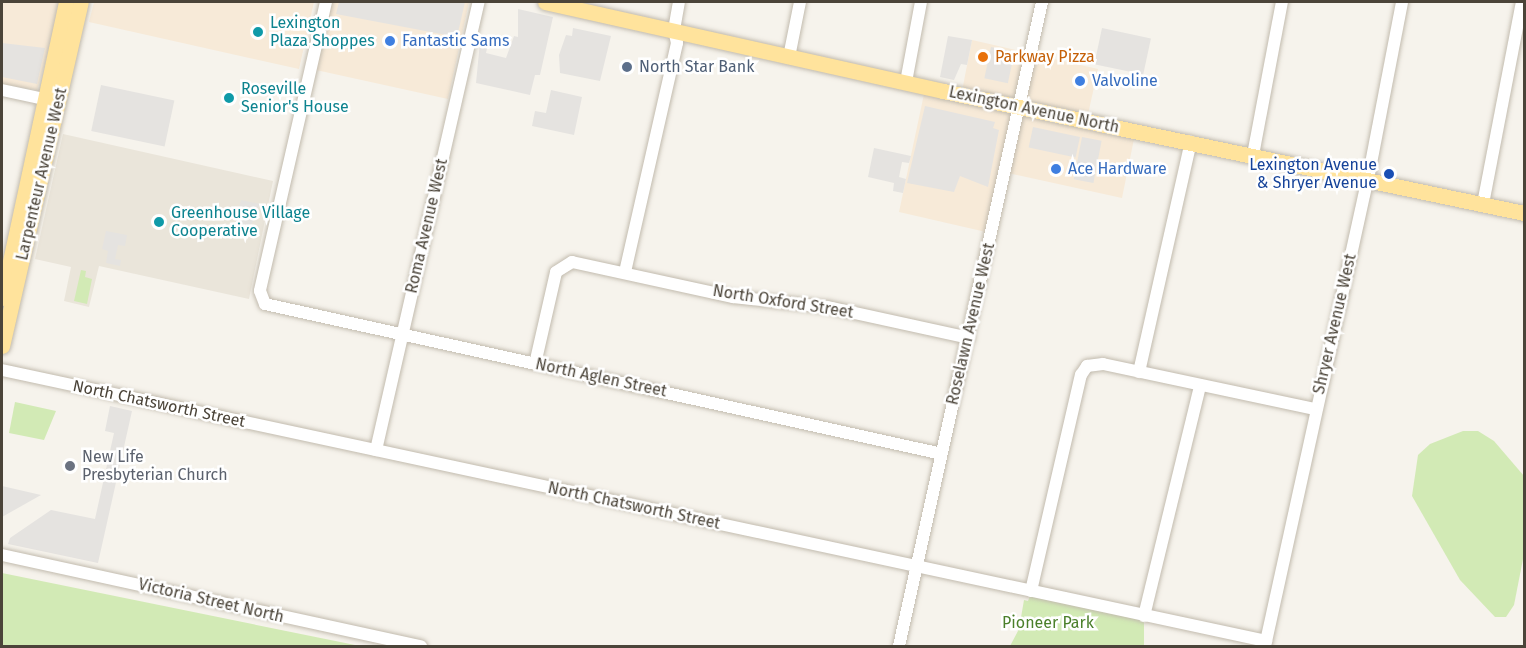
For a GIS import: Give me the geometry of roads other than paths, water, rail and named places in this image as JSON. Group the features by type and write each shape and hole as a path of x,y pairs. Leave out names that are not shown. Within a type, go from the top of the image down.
{"main road":[{"name":"Larpenteur Avenue West","path":"2,346 52,101 66,2"},
{"name":"Larpenteur Avenue West","path":"2,298 52,101 81,2"},
{"name":"Lexington Avenue North","path":"552,2 789,57 1524,213"}],"street":[{"name":"North Aglen Street","path":"326,2 260,291 262,300 270,306 402,333 942,454"},
{"name":"Roma Avenue West","path":"376,450 479,2"},
{"path":"625,272 677,43 674,30 679,2"},
{"path":"789,57 800,2"},
{"path":"906,82 921,2"},
{"name":"Roselawn Avenue West","path":"899,646 1021,106 1042,2"},
{"path":"1253,155 1282,2"},
{"name":"Shryer Avenue West","path":"1265,644 1315,409 1368,179 1402,2"},
{"path":"1483,204 1522,2"},
{"path":"2,90 52,101"},
{"path":"1139,372 1191,142"},
{"name":"North Oxford Street","path":"535,364 556,272 562,265 572,262 733,297 827,307 969,338"},
{"path":"1031,591 1081,375 1087,366 1097,363 1315,409"},
{"name":"North Chatsworth Street","path":"2,370 1031,591 1265,644"},
{"path":"1144,616 1200,386"},
{"name":"Victoria Street North","path":"2,555 421,646"}],"place":[{"name":"Lexington Plaza Shoppes","path":"258,32"},
{"name":"Fantastic Sams","path":"390,41"},
{"name":"Parkway Pizza","path":"983,57"},
{"name":"North Star Bank","path":"627,67"},
{"name":"Valvoline","path":"1080,81"},
{"name":"Roseville Senior's House","path":"229,98"},
{"name":"Ace Hardware","path":"1056,169"},
{"name":"Lexington Avenue & Shryer Avenue","path":"1389,174"},
{"name":"Greenhouse Village Cooperative","path":"159,222"},
{"name":"New Life Presbyterian Church","path":"70,466"}],"park label":[{"name":"Pioneer Park","path":"1048,623"}]}
